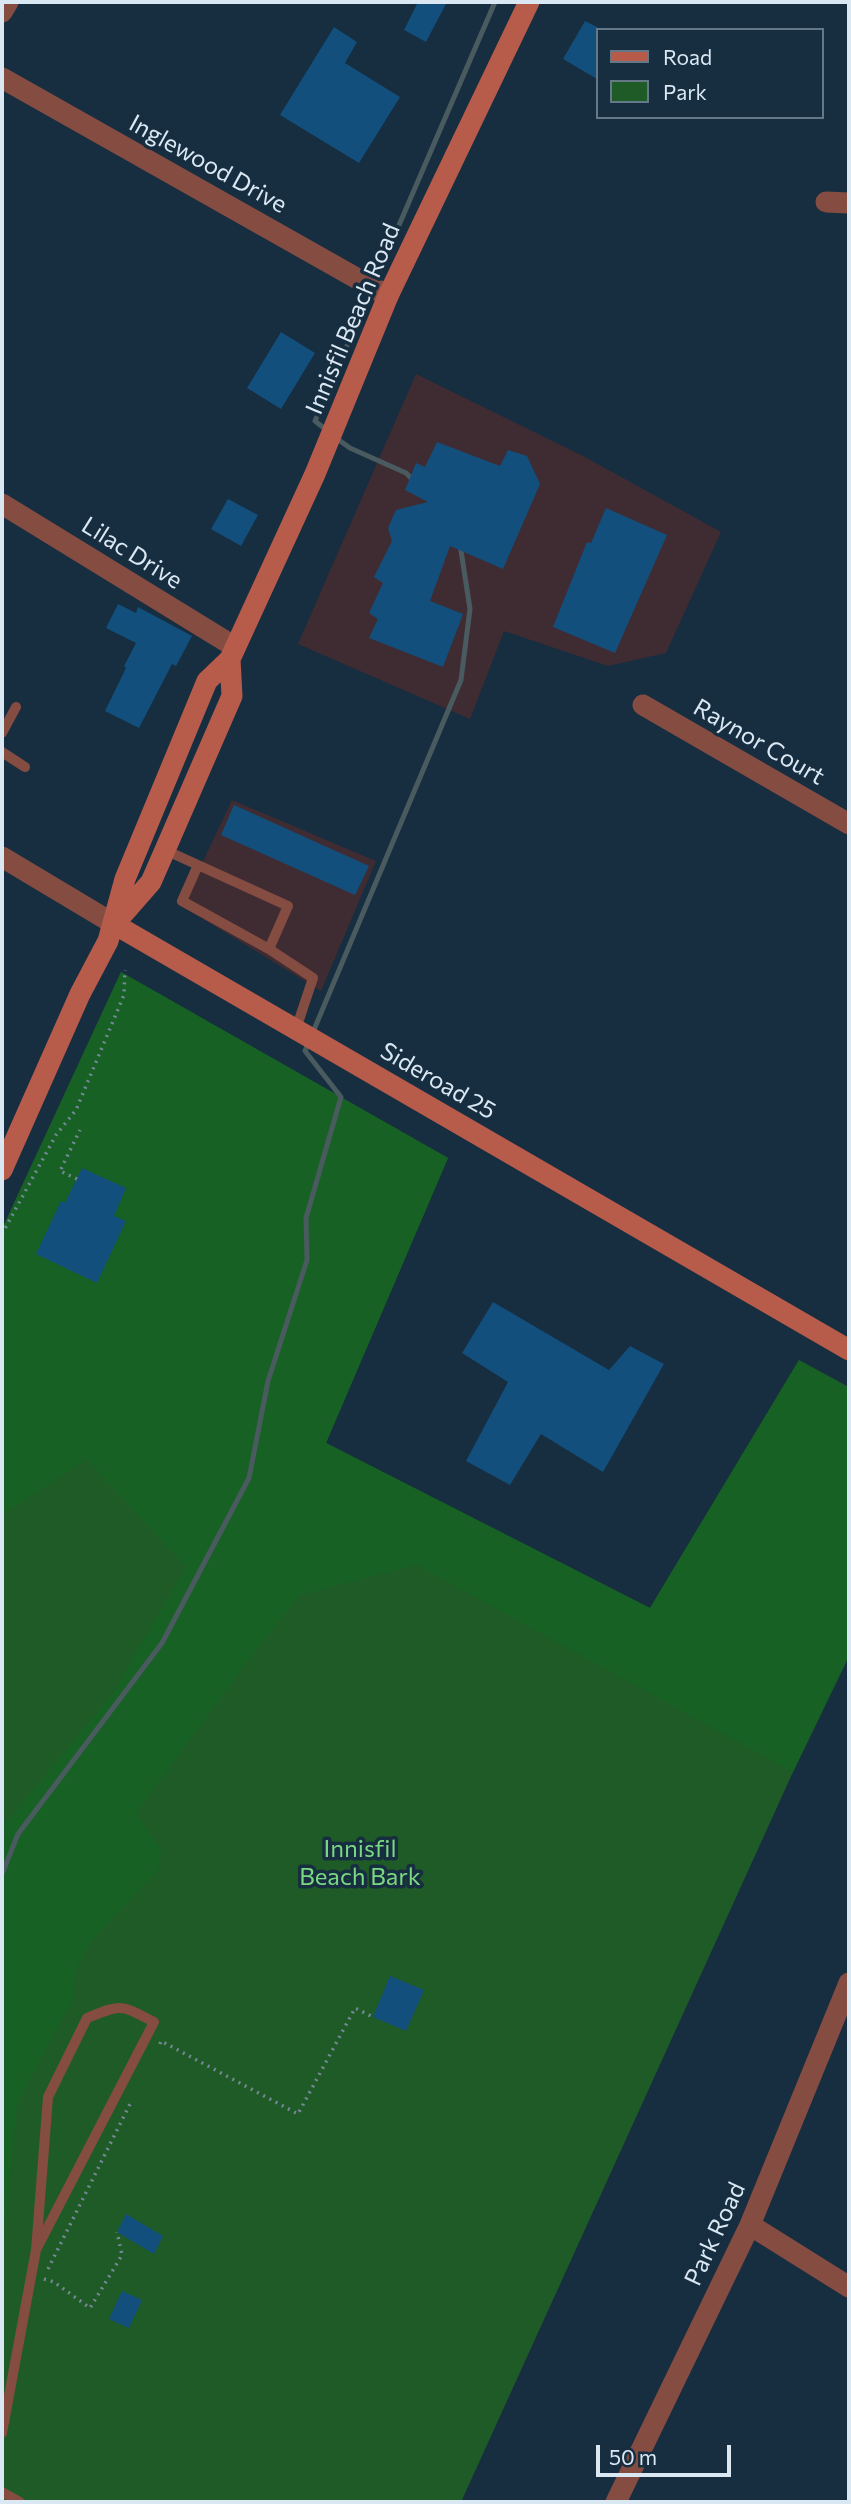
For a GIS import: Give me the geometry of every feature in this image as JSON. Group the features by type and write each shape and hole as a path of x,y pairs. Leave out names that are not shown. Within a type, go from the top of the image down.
{"main road":[{"name":"Innisfil Beach Road","path":"2,1170 80,994 108,941 125,879 207,681 232,653 315,474 388,296 529,2"},
{"name":"Innisfil Beach Road","path":"114,923 151,882 165,850 232,696 232,653"},
{"name":"Sideroad 25","path":"114,923 849,1350"}],"street":[{"path":"2,12 8,2"},
{"name":"Inglewood Drive","path":"2,78 388,296"},
{"path":"826,202 849,203"},
{"name":"Lilac Drive","path":"2,504 232,653"},
{"name":"Raynor Court","path":"643,705 849,824"},
{"name":"Sideroad 25","path":"2,857 114,923"},
{"name":"Park Road","path":"616,2502 750,2225 849,1983"},
{"path":"750,2225 849,2287"}],"lane":[{"path":"2,733 16,708"},
{"path":"2,752 25,767"},
{"path":"165,850 288,906 269,949"},
{"path":"198,865 182,901 269,949 313,978 296,1029"},
{"path":"2,2433 36,2250 48,2097 88,2018 123,2006 154,2022 36,2250"},
{"path":"2,2493 20,2502"}],"path":[{"path":"2,1234 55,1135 76,1110 124,995 125,970"},
{"path":"77,1179 60,1171 80,1130"},
{"path":"155,2054 161,2041 298,2114 355,2008 373,2017"},
{"path":"117,2232 122,2255 90,2308 54,2282 43,2279 130,2104"}],"shaded area":[{"path":"416,374 585,457 721,532 666,653 608,666 504,631 470,719 298,644"},
{"path":"232,800 376,861 321,991 182,906"}],"green space":[{"name":"Innisfil Beach Bark","path":"121,972 448,1158 326,1443 650,1608 799,1360 849,1387 849,1656 793,1772 461,2502 2,2502 2,1229"},
{"path":"121,972 448,1158 326,1443 650,1608 799,1360 849,1389 849,1656 793,1772 417,1565 300,1595 246,1663 136,1813 161,1850 159,1869 92,1940 75,1971 73,1999 17,2103 2,2262 2,1828 113,1693 186,1567 87,1459 2,1515 2,1229"}],"building":[{"path":"418,2 447,2 426,42 404,30"},
{"path":"585,21 597,27 596,78 563,59"},
{"path":"334,27 357,42 345,63 400,97 359,163 280,115"},
{"path":"281,332 315,353 281,409 247,388"},
{"path":"437,442 500,466 508,450 527,456 540,484 503,569 450,546 430,601 463,614 443,667 369,638 378,619 369,613 383,583 374,577 392,541 388,528 396,510 428,502 405,490 416,463 425,467"},
{"path":"228,499 258,515 241,546 211,529"},
{"path":"606,508 667,535 615,653 553,627 587,542 591,543"},
{"path":"118,604 136,613 138,607 192,636 176,666 172,664 139,728 105,711 136,643 106,628"},
{"path":"234,805 369,866 355,895 221,835"},
{"path":"82,1168 126,1188 114,1216 126,1221 97,1283 36,1254 61,1201 65,1203"},
{"path":"493,1302 609,1370 630,1346 664,1364 603,1472 541,1434 510,1485 466,1461 508,1382 462,1353"},
{"path":"390,1976 424,1990 406,2031 373,2017"},
{"path":"126,2214 163,2236 154,2254 117,2232"},
{"path":"122,2291 142,2300 129,2328 109,2319"}],"waterway":[{"path":"378,274 495,2"},
{"path":"329,432 315,421 366,301"},
{"path":"336,438 350,448 406,473 413,480"},
{"path":"313,1032 461,680 470,609 460,544"},
{"path":"2,1874 18,1834 162,1643 249,1478 268,1381 307,1260 306,1218 341,1097 305,1051 308,1044"}]}
